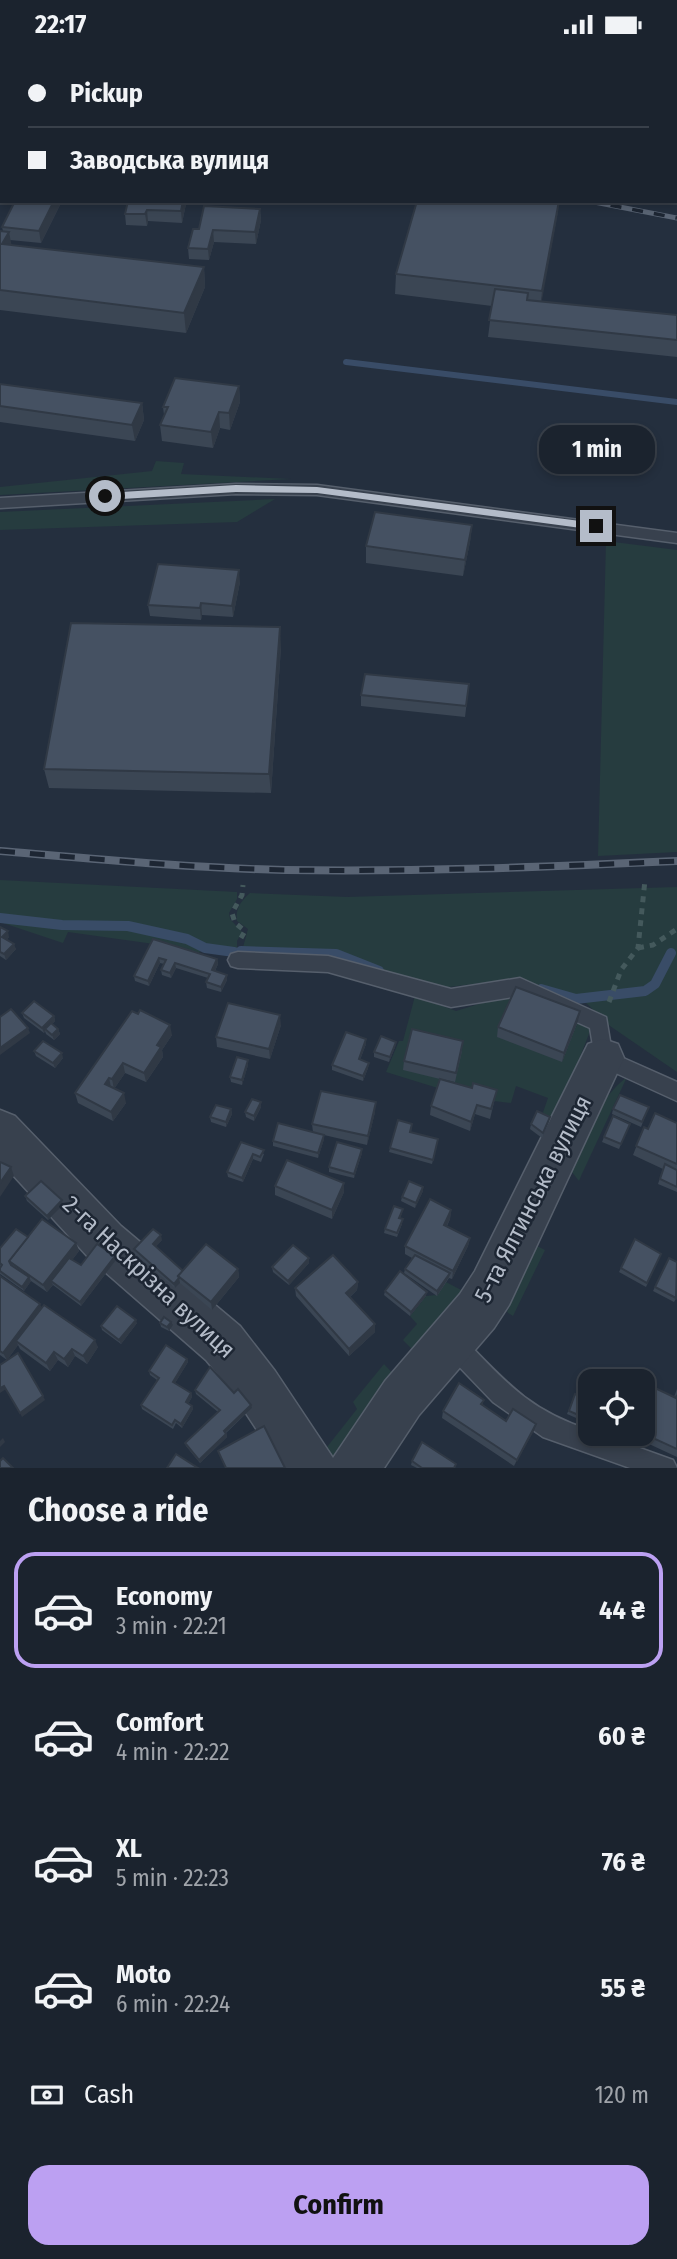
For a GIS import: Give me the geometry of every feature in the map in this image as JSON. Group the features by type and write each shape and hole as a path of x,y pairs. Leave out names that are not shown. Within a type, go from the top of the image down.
{"street":[{"name":"5-та Ялтинська вулиця","path":"354,1468 402,1398 477,1311 492,1288 601,1041"},
{"name":"2-га Наскрізна вулиця","path":"0,1130 122,1258 178,1300 222,1342 237,1359 312,1468"}],"lane":[{"path":"0,503 236,489 317,490 677,538"},
{"path":"238,960 328,964 451,998 520,987 677,1092"},
{"path":"450,1341 501,1394 551,1429 666,1468"}],"path":[{"path":"638,948 645,880"},
{"path":"238,960 239,941 245,931 235,923 232,913 242,895 243,885"},
{"path":"601,1041 600,1015 615,992 615,978 622,962 638,948 653,945 677,929"}],"green space":[{"path":"156,461 184,463 181,474 291,479 0,495 0,487 152,471"},
{"path":"275,499 237,522 0,530 0,512"},
{"path":"606,541 677,550 677,852 598,856"},
{"path":"0,880 237,892 237,899 229,913 230,919 242,932 237,941 237,952 203,949 194,957 154,944 68,932 63,943 0,922"},
{"path":"677,887 677,1072 610,1026 582,999 546,986 507,980 424,990 336,956 242,951 248,929 237,921 239,905 250,893 347,897"},
{"path":"515,993 592,1026 573,1075 549,1122 541,1118 548,1098 516,1086 511,1103 470,1098 386,1072 399,1041 403,1041 415,996 456,1011"},
{"path":"627,1077 579,1181 568,1167 600,1107"},
{"path":"533,1244 545,1250 513,1316 507,1312 514,1296 515,1284"},
{"path":"446,1282 461,1290 470,1290 416,1353 403,1340 417,1324 410,1316 426,1296 437,1295"},
{"path":"384,1364 396,1377 346,1448 331,1459 261,1374 327,1447 357,1409 353,1402"}],"building":[{"path":"14,203 53,203 39,231 2,227"},
{"path":"128,203 183,203 181,211 147,210 145,214 125,214"},
{"path":"416,203 559,203 542,291 396,274"},
{"path":"204,206 260,209 255,232 213,230 208,249 188,248 193,229 199,229"},
{"path":"0,231 9,232 2,244 204,267 184,313 0,290"},
{"path":"495,289 528,293 527,300 677,315 677,340 489,320"},
{"path":"175,378 239,386 229,413 219,412 211,432 160,425 168,407 163,407"},
{"path":"0,384 142,403 132,425 0,406"},
{"path":"375,512 472,525 465,560 366,546"},
{"path":"158,564 239,570 232,606 201,603 200,608 148,605"},
{"path":"71,623 280,627 269,774 44,769"},
{"path":"365,674 469,684 466,706 361,695"},
{"path":"0,927 8,931 2,937 14,944 4,954 0,952"},
{"path":"153,939 217,959 212,970 227,975 221,987 206,982 210,974 175,963 170,973 161,970 166,960 159,958 148,981 134,976"},
{"path":"516,987 580,1011 564,1053 498,1027"},
{"path":"34,1001 54,1016 42,1028 22,1013"},
{"path":"228,1003 280,1015 269,1049 216,1037"},
{"path":"11,1009 28,1028 0,1048 0,1017"},
{"path":"140,1010 170,1025 157,1045 161,1047 144,1073 123,1063 112,1079 109,1078 105,1084 124,1093 111,1112 75,1093 132,1011 138,1014"},
{"path":"51,1023 58,1029 52,1035 45,1029"},
{"path":"412,1029 463,1041 456,1073 404,1061"},
{"path":"346,1032 366,1039 359,1059 369,1063 363,1076 332,1065"},
{"path":"381,1036 396,1042 390,1057 374,1052"},
{"path":"43,1041 62,1053 53,1063 34,1051"},
{"path":"237,1057 248,1060 242,1080 230,1077"},
{"path":"440,1079 472,1088 473,1083 497,1090 491,1109 477,1105 471,1122 431,1106"},
{"path":"321,1091 376,1102 368,1136 312,1124"},
{"path":"620,1095 649,1107 642,1122 613,1109"},
{"path":"252,1099 261,1102 254,1116 245,1112"},
{"path":"216,1105 231,1109 226,1122 210,1117"},
{"path":"537,1111 550,1117 543,1133 531,1124"},
{"path":"655,1113 677,1123 677,1164 636,1146 644,1127 648,1129"},
{"path":"613,1116 630,1124 621,1144 604,1137"},
{"path":"398,1120 412,1124 410,1132 438,1139 433,1160 390,1148"},
{"path":"278,1123 324,1135 318,1153 273,1141"},
{"path":"241,1142 264,1150 260,1157 253,1154 242,1178 227,1172"},
{"path":"337,1142 362,1149 354,1174 329,1167"},
{"path":"287,1160 344,1183 332,1210 275,1186"},
{"path":"0,1162 11,1167 0,1183"},
{"path":"665,1164 677,1170 677,1187 660,1179"},
{"path":"41,1181 62,1200 47,1216 25,1196"},
{"path":"409,1181 423,1187 416,1203 402,1197"},
{"path":"430,1199 451,1210 444,1225 470,1238 453,1271 405,1246"},
{"path":"394,1206 403,1209 399,1218 403,1219 397,1233 385,1229"},
{"path":"42,1219 76,1243 43,1285 9,1261"},
{"path":"16,1229 28,1237 9,1261 29,1277 22,1287 0,1271 0,1248"},
{"path":"153,1229 161,1235 153,1244 183,1271 174,1284 134,1249"},
{"path":"635,1239 661,1254 647,1283 621,1268"},
{"path":"97,1244 115,1256 80,1302 51,1281 69,1258 81,1265"},
{"path":"206,1244 238,1269 211,1302 178,1276"},
{"path":"293,1245 309,1258 288,1281 272,1267"},
{"path":"333,1255 358,1282 346,1293 375,1324 349,1349 295,1288"},
{"path":"415,1255 450,1273 437,1291 405,1269"},
{"path":"669,1258 677,1262 676,1298 655,1287"},
{"path":"400,1271 427,1292 411,1312 385,1291"},
{"path":"0,1276 40,1304 3,1353 0,1351"},
{"path":"44,1305 95,1340 83,1356 72,1349 64,1359 54,1352 46,1363 16,1341"},
{"path":"117,1306 136,1320 119,1340 101,1326"},
{"path":"164,1317 171,1322 167,1327 160,1323"},
{"path":"166,1345 187,1359 173,1382 191,1393 186,1402 192,1406 181,1424 175,1420 172,1425 141,1405 159,1378 149,1371"},
{"path":"18,1353 43,1396 20,1413 4,1386 0,1388 0,1365"},
{"path":"210,1367 234,1393 238,1389 251,1405 199,1460 185,1443 220,1410 195,1390"},
{"path":"459,1383 484,1400 481,1404 506,1421 513,1409 536,1424 517,1460 443,1411"},
{"path":"655,1388 676,1398 677,1395 677,1449 655,1439"},
{"path":"575,1394 578,1395 578,1415 569,1411"},
{"path":"264,1426 285,1468 226,1468 218,1451"},
{"path":"422,1442 456,1464 454,1468 422,1468 412,1461"},
{"path":"176,1454 198,1468 167,1468"},
{"path":"3,1458 13,1468 0,1468"}],"waterway":[{"path":"346,362 677,402"},
{"path":"0,918 62,925 128,926 187,939 205,948 234,952"},
{"path":"241,951 336,954 379,971"},
{"path":"541,989 576,999 645,991 655,984 671,953"}],"railway":[{"path":"599,203 677,218"},
{"path":"0,851 178,865 285,870 481,869 677,861"}],"route":[{"path":"105,496 236,489 317,490 596,526"}]}
